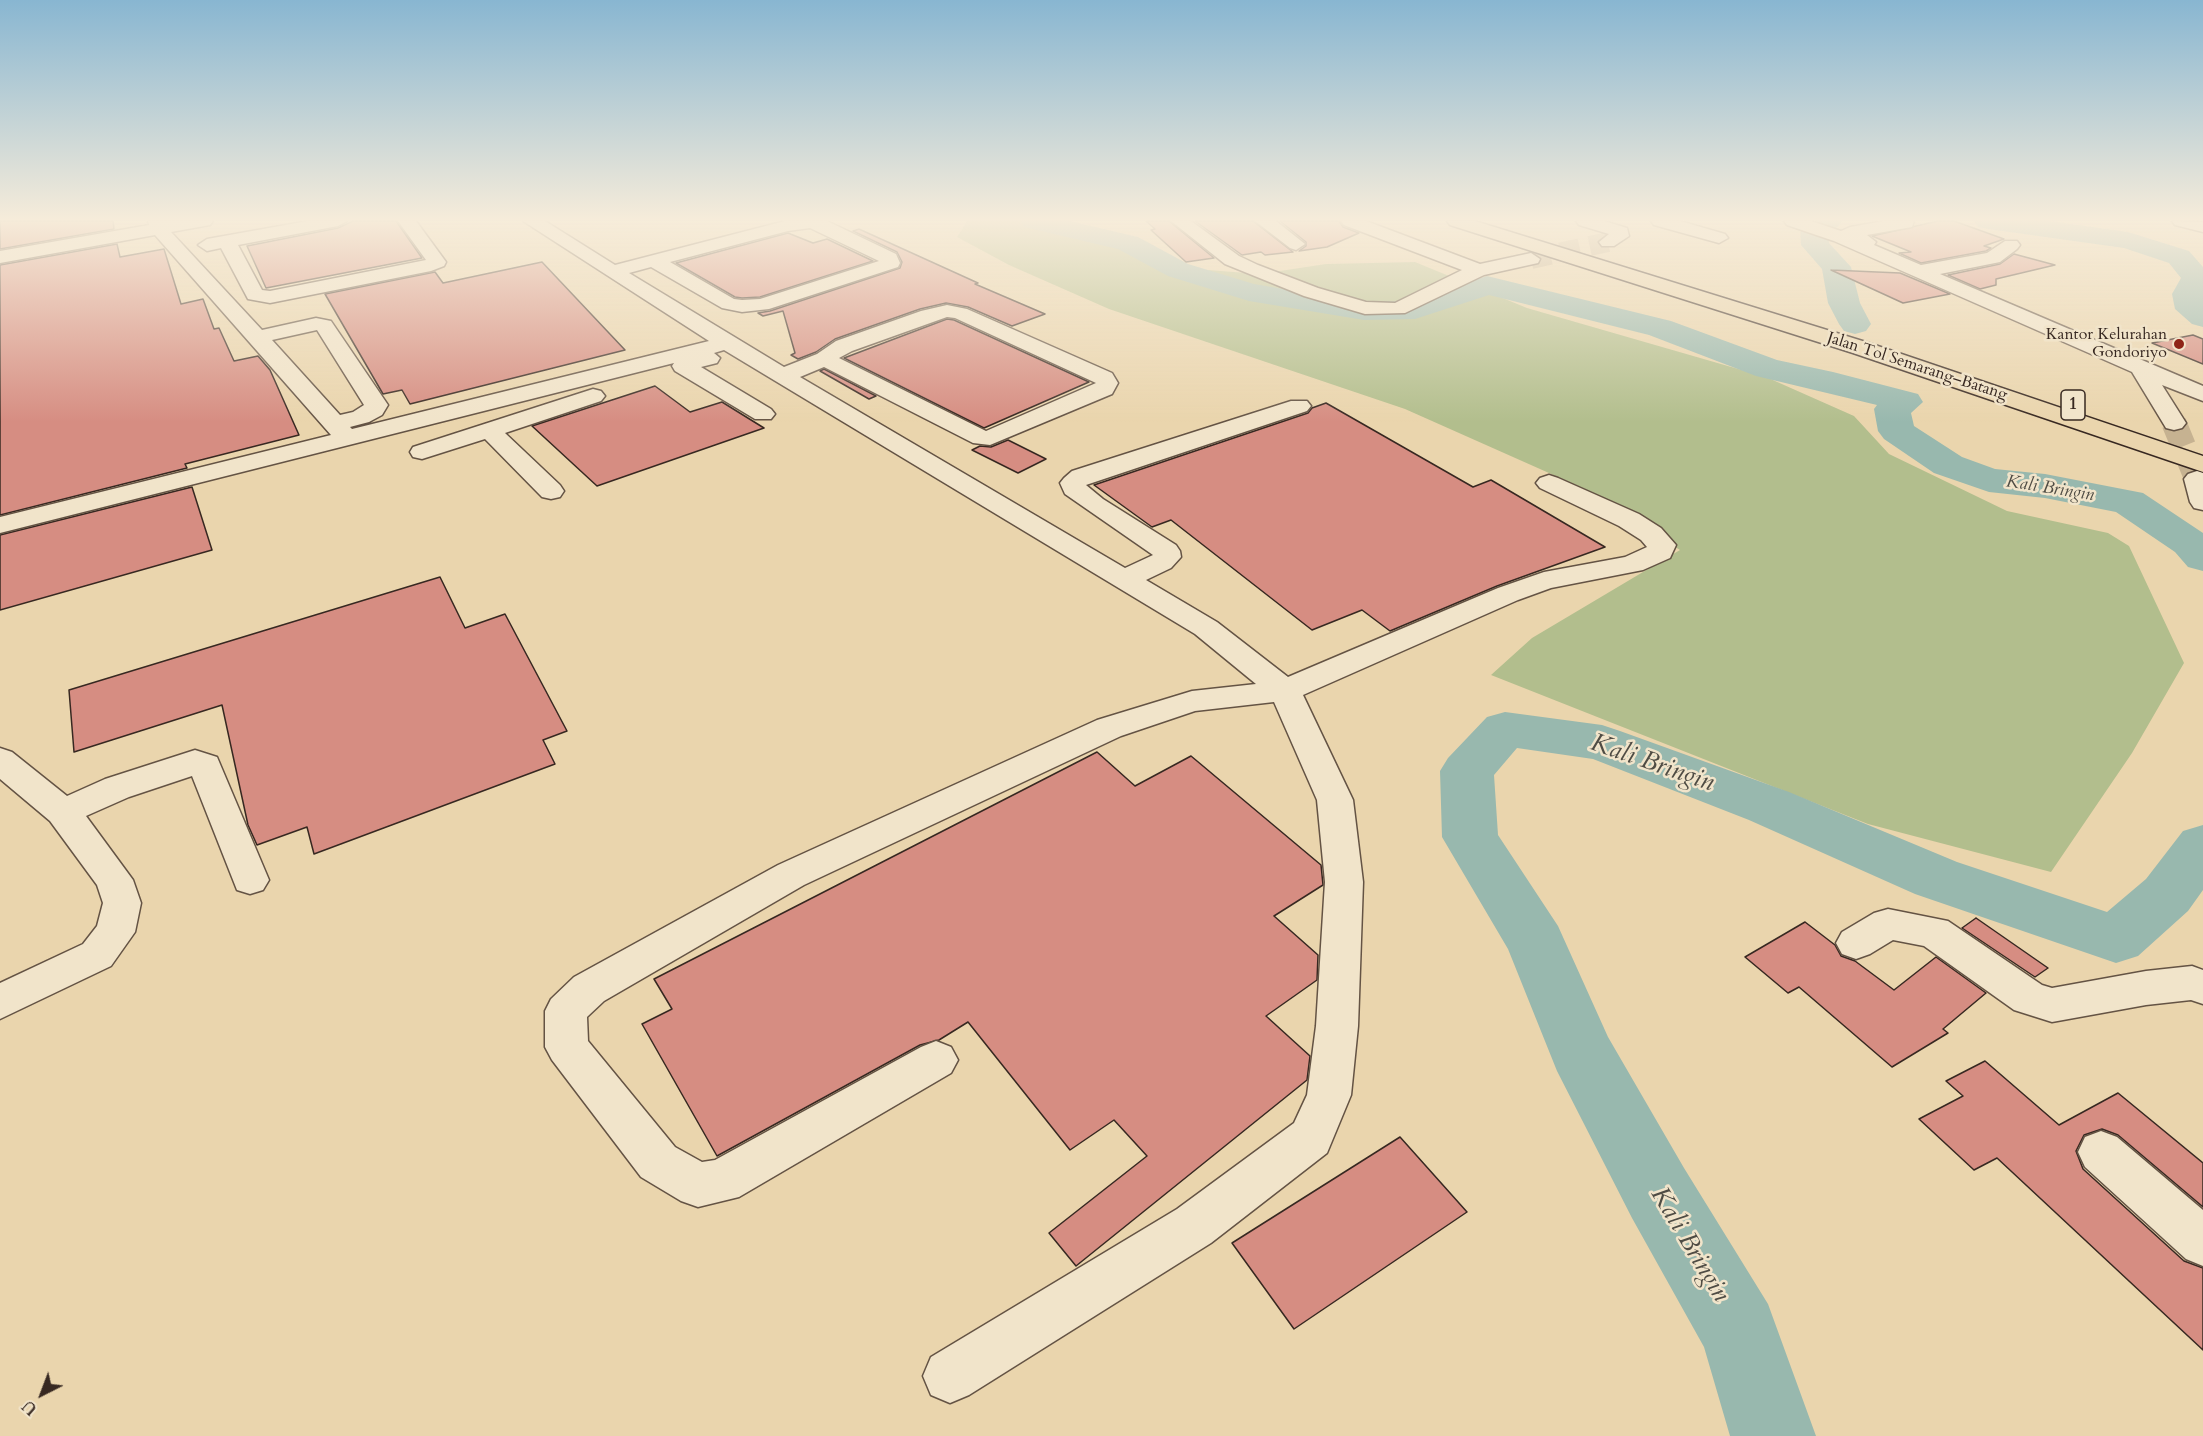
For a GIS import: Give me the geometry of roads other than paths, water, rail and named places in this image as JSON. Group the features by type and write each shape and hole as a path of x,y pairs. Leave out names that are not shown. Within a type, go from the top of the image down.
{"highway":[{"name":"Jalan Tol Semarang–Batang","path":"1680,288 1858,341"},
{"name":"Jalan Tol Semarang–Batang","path":"1695,288 2203,450"},
{"name":"Jalan Tol Semarang–Batang","path":"1949,370 2201,482"}],"street":[{"path":"212,288 341,430"},
{"path":"251,288 255,295 270,297 315,288"},
{"path":"641,288 732,346 1206,628 1286,691 1335,800 1344,882 1337,1026 1329,1095 1311,1138 1194,1226 950,1376"},
{"path":"701,288 729,304 742,306 762,305 814,288"},
{"path":"1301,288 1365,308 1398,309 1442,288"},
{"path":"1960,288 2087,345 2114,342 2141,360 2203,394"},
{"path":"782,376 825,359 844,346 928,315 947,312 960,313 1104,378 1107,383 1104,389 990,438 982,438 825,359"},
{"path":"258,337 316,324 324,325 376,405 374,410 341,430"},
{"path":"422,452 683,366 732,346"},
{"path":"0,525 341,430 732,346"},
{"path":"2141,360 2174,423"},
{"path":"683,366 763,414"},
{"path":"1124,579 1161,562 1167,557 1166,551 1094,505 1074,489 1073,483 1081,476 1299,406"},
{"path":"490,431 551,491"},
{"path":"936,1060 722,1181 698,1185 658,1162 567,1047 566,1011 589,989 791,875 1109,728 1192,700 1286,691 1508,594 1544,581 1633,564 1660,552 1662,545 1652,534 1629,519 1549,483"},
{"path":"0,760 63,812 114,880 122,903 115,932 97,955 0,1002"},
{"path":"63,812 117,788 195,762 205,765 250,880"},
{"path":"1856,943 1888,924 1934,932 2029,998 2052,1005 2146,988 2192,983 2203,987"},
{"path":"2101,1152 2203,1242"}],"waterway":[{"name":"Kali Bringin","path":"1236,288 1364,311 1415,310 1478,288"},
{"name":"Kali Bringin","path":"1499,288 1660,328 1768,369 1833,382 1905,402 1892,409 1897,431 1948,465 1989,480 2045,486 2129,502 2190,543 2203,558"},
{"path":"1841,288 1844,303 1855,324"},
{"path":"2190,288 2187,294 2191,309 2203,317"},
{"name":"Kali Bringin","path":"1773,1436 1740,1332 1658,1193 1581,1051 1536,943 1470,837 1467,771 1505,729 1602,743 1769,806 1936,878 2116,939 2167,895 2203,846"}],"tunnel":[{"path":"2174,423 2197,479"}],"place":[{"name":"Kantor Kelurahan Gondoriyo","path":"2179,344"}]}
